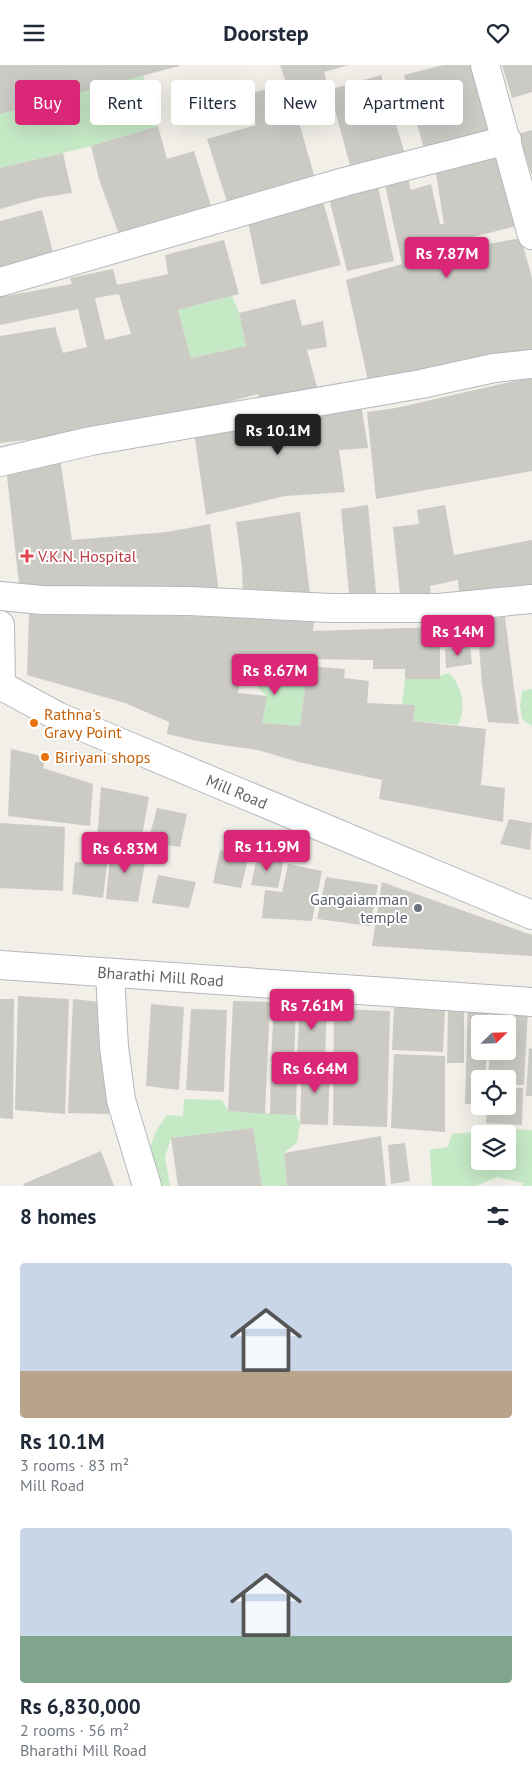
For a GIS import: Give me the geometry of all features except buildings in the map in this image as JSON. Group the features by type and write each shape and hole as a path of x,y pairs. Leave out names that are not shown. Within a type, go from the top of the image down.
{"street":[{"path":"485,65 532,235"},
{"path":"0,282 344,182 507,140"},
{"path":"0,462 91,441 420,384 494,369 532,364"},
{"path":"0,596 42,600 189,601 330,608 438,608 532,599"},
{"path":"0,625 0,685"},
{"name":"Mill Road","path":"0,685 58,717 532,915"},
{"name":"Bharathi Mill Road","path":"0,965 532,1003"},
{"path":"110,974 114,1047 121,1100 147,1186"}],"green space":[{"path":"143,75 144,80 125,80"},
{"path":"90,89 90,125 158,126 91,146 0,168 0,114 15,110 15,125 80,125 80,92"},
{"path":"232,296 239,313 246,346 191,358 178,310"},
{"path":"273,660 291,661 308,666 300,726 262,723 267,696 257,686 256,677 262,668"},
{"path":"449,673 457,684 462,697 462,712 458,725 413,721 414,705 402,705 405,679 440,679 440,676"},
{"path":"532,689 532,726 522,719 520,705 522,691"},
{"path":"184,1099 222,1100 228,1111 296,1115 300,1124 297,1142 284,1153 287,1186 262,1186 253,1128 171,1138 165,1157 170,1186 152,1186 146,1158 156,1131 167,1115 183,1116"},
{"path":"516,1129 532,1130 532,1186 523,1186 523,1183 497,1177 476,1186 432,1186 430,1150 448,1147 452,1134 471,1132 471,1170 516,1170"}],"place":[{"name":"V.K.N. Hospital","path":"27,556"},
{"name":"Rathna's Gravy Point","path":"34,723"},
{"name":"Biriyani shops","path":"45,757"},
{"name":"Gangaiamman temple","path":"418,908"}]}
